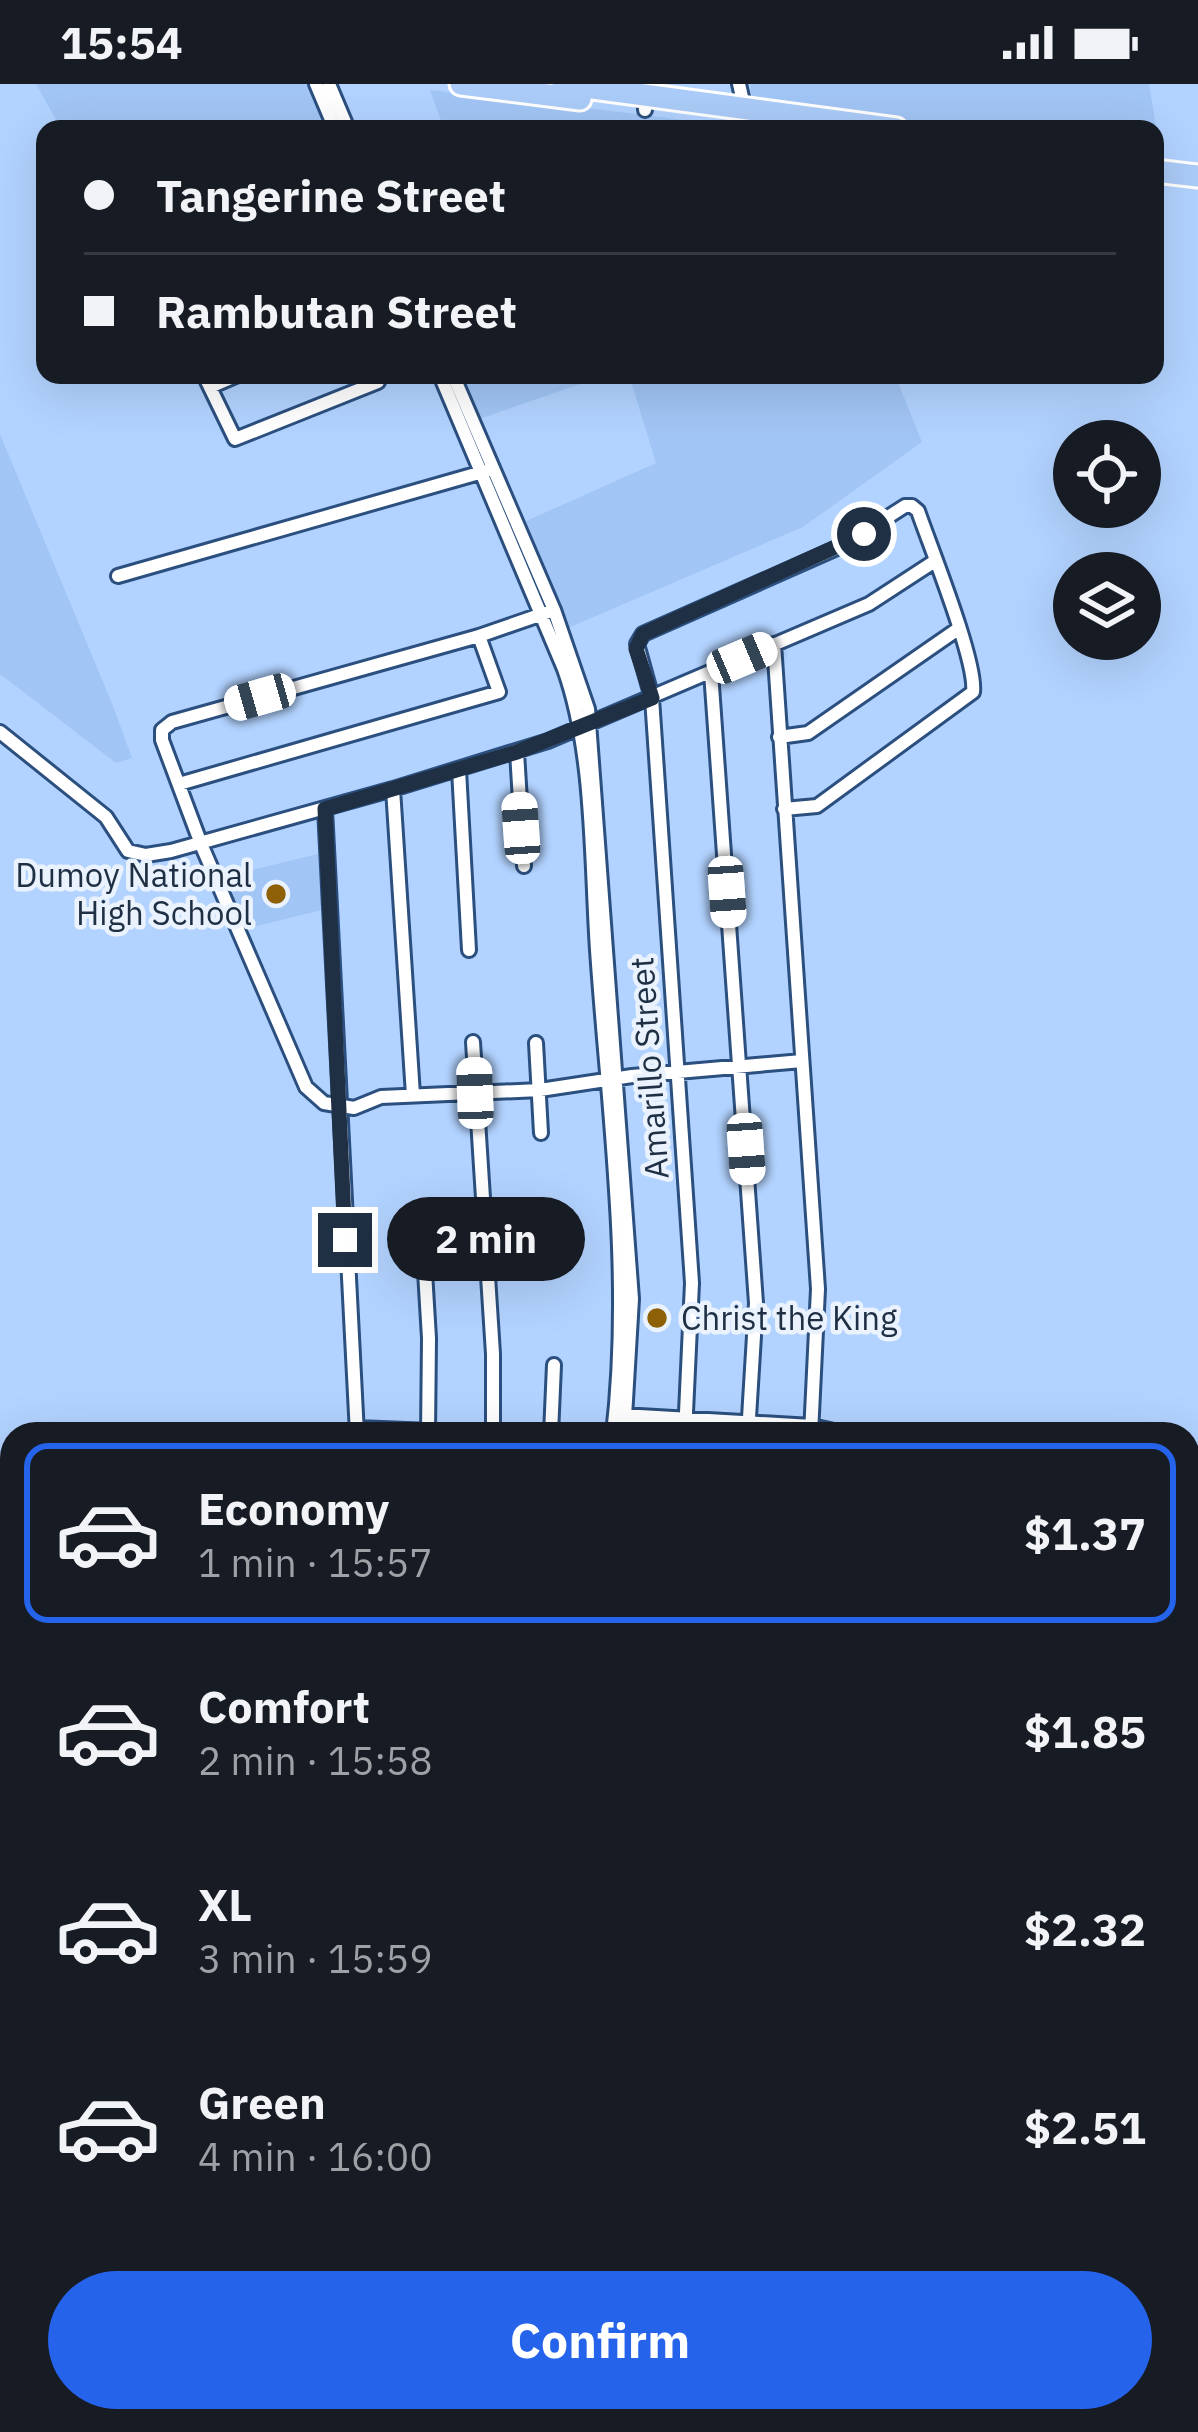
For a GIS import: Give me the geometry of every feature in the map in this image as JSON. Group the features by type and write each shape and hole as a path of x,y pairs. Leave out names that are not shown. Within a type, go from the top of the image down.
{"highway":[{"path":"461,84 644,97 824,120"},
{"path":"563,84 611,98"},
{"path":"644,97 750,120"},
{"path":"1164,172 1198,176"}],"street":[{"path":"316,84 331,120"},
{"path":"329,84 344,120"},
{"path":"740,84 745,110"},
{"path":"208,384 235,439 373,384"},
{"path":"444,384 488,471"},
{"path":"456,384 548,612 584,726 626,1300 617,1422"},
{"path":"118,576 488,471"},
{"name":"Amarillo Street","path":"686,1422 693,1306 652,698 636,649 643,634 847,544 904,506 917,511 935,561"},
{"path":"0,732 106,817 128,850 146,855 201,844 517,752 886,595 935,561 974,681 971,696 817,806 784,809"},
{"path":"548,612 167,724 162,740 201,844 306,1087 324,1103 353,1108 374,1099 540,1090 802,1060"},
{"path":"779,737 816,728 958,628"},
{"path":"179,784 499,692 479,636"},
{"path":"774,644 818,1289 812,1422"},
{"path":"711,672 756,1303 749,1422"},
{"path":"517,752 524,866"},
{"path":"459,770 469,950"},
{"path":"393,789 413,1095"},
{"path":"325,809 357,1422"},
{"path":"473,1042 494,1354 493,1422"},
{"path":"536,1043 541,1133"},
{"path":"424,1255 428,1422"},
{"path":"552,1422 554,1365"},
{"path":"620,1415 658,1422"},
{"path":"620,1415 621,1422"}],"shaded area":[{"path":"36,84 310,84 325,120 56,120"},
{"path":"750,84 1149,84 1155,120 876,120 753,105"},
{"path":"430,90 684,120 441,120"},
{"path":"465,384 580,384 479,419"},
{"path":"632,384 899,384 922,442 803,527 568,628 524,522 656,463"},
{"path":"0,434 132,758 116,763 0,674"},
{"name":"Dumoy National High School","path":"318,854 322,910 245,929 223,877"}],"place":[{"name":"Dumoy National High School","path":"276,894"},
{"name":"Christ the King","path":"657,1318"}],"route":[{"path":"345,1240 325,809 517,752 652,698 636,649 643,634 864,534"}]}
